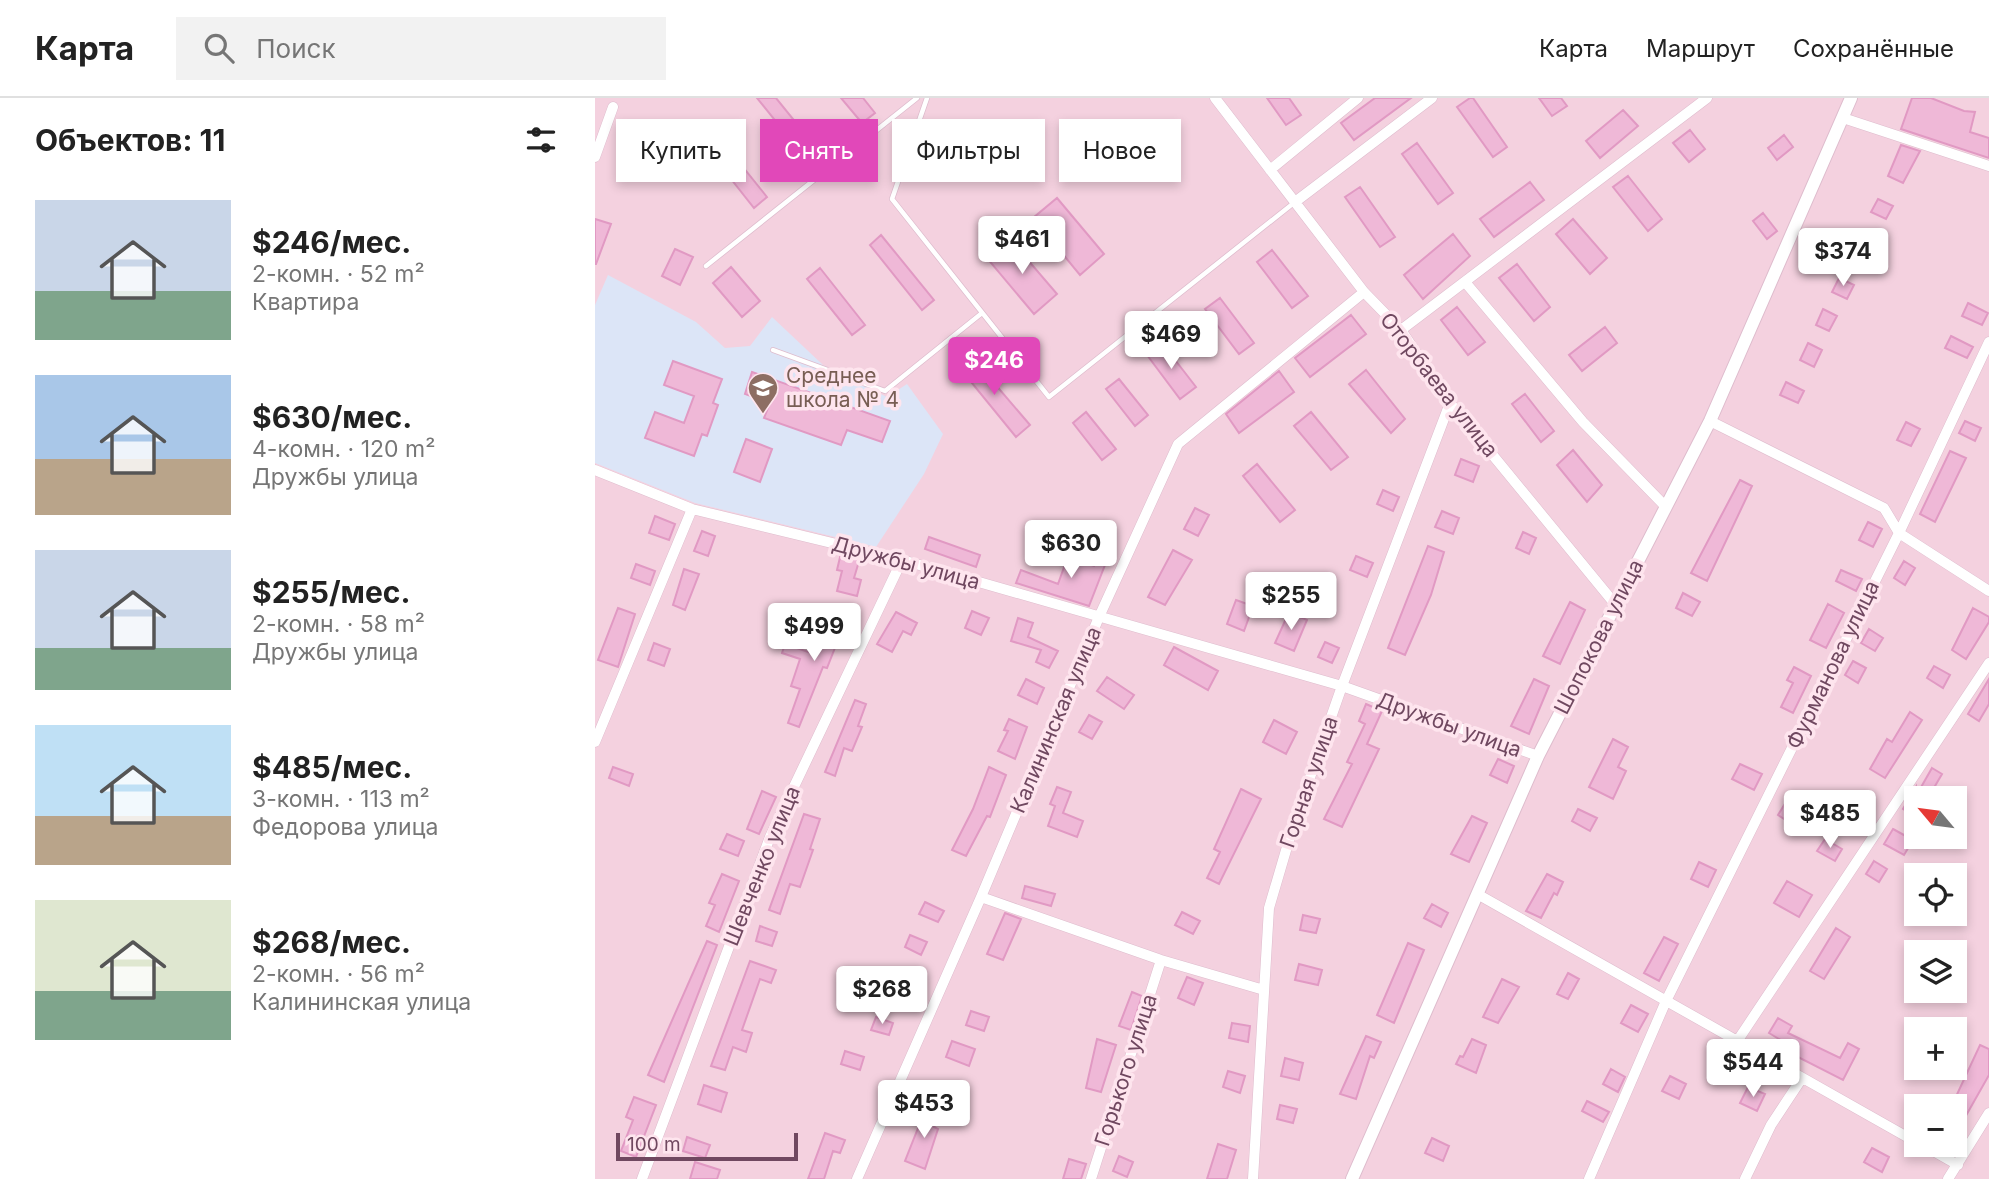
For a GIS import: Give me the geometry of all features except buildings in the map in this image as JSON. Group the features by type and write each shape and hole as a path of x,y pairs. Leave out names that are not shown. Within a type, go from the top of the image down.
{"street":[{"name":"Оторбаева улица","path":"1215,98 1364,292 1401,330 1450,403 1615,604"},
{"path":"1270,170 1358,98"},
{"path":"1295,202 1432,98"},
{"path":"1401,330 1707,98"},
{"name":"Шопокова улица","path":"1352,1179 1538,757 1710,421 1851,98"},
{"path":"595,157 613,107"},
{"path":"1843,118 1989,166"},
{"path":"1465,282 1583,422 1665,506"},
{"name":"Калининская улица","path":"857,1179 981,897 1099,617 1178,444 1364,292"},
{"name":"Фурманова улица","path":"1589,1179 1666,1001 1899,533 1989,342"},
{"name":"Горная улица","path":"1253,1179 1269,908 1294,823 1342,686 1450,403"},
{"path":"1710,421 1884,508 1899,533 1989,591"},
{"name":"Дружбы улица","path":"595,470 692,509 902,560 1342,686 1538,757"},
{"path":"595,742 692,509"},
{"name":"Шевченко улица","path":"642,1179 770,837 902,560"},
{"path":"1738,1040 1989,663"},
{"path":"1479,895 1904,1135"},
{"path":"981,897 1161,960 1264,990"},
{"name":"Горького улица","path":"1091,1179 1161,960"},
{"path":"1745,1179 1771,1125 1802,1078"},
{"path":"1948,1179 1989,1113"},
{"path":"1944,1157 1958,1165"}],"lane":[{"path":"706,266 917,98"},
{"path":"927,98 892,199 1049,397 1295,202"},
{"path":"773,350 885,391 982,313"}],"shaded area":[{"path":"595,98 1989,98 1989,1179 595,1179"},
{"name":"Среднее школа № 4","path":"608,275 696,322 725,348 750,346 772,317 823,365 887,397 907,384 943,434 924,474 876,547 695,503 595,463 595,305"}],"place":[{"name":"Среднее школа № 4","path":"763,415"}]}
